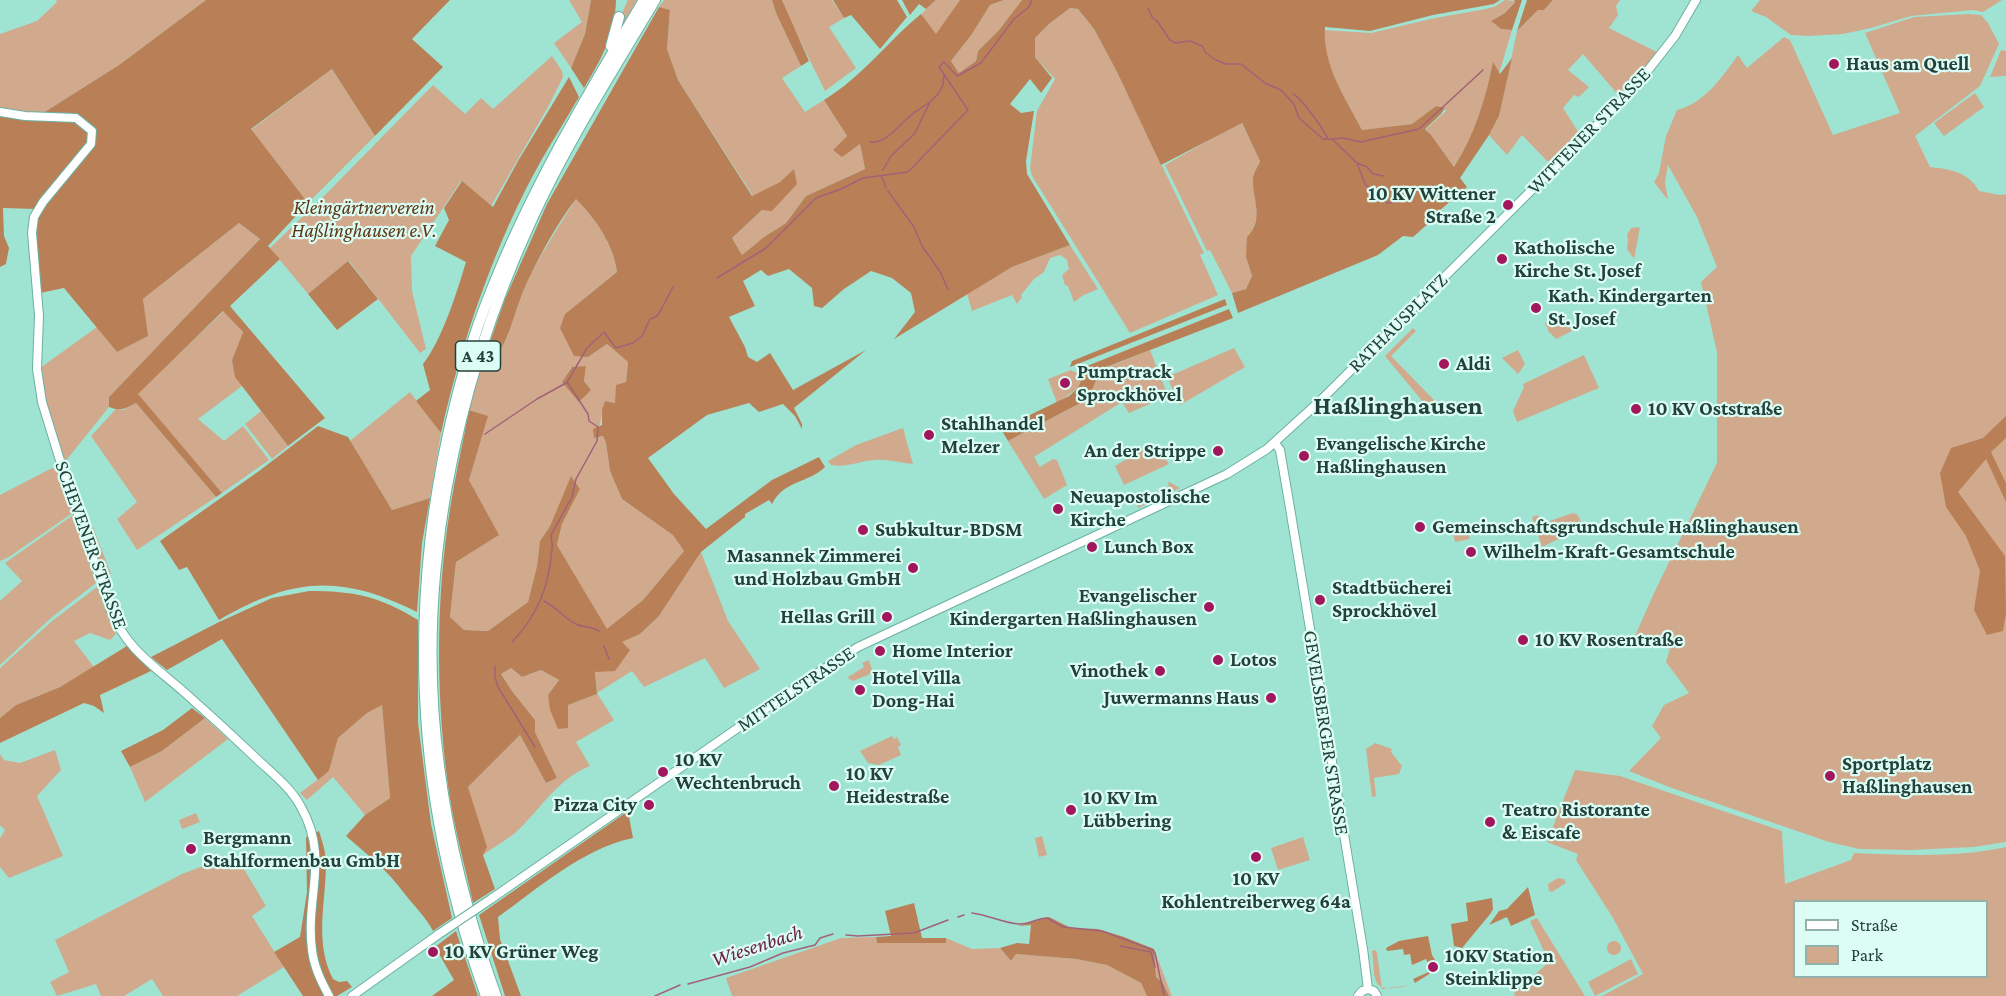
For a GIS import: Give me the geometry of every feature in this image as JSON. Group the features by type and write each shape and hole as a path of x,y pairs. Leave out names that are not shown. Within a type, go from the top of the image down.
{"highway":[{"name":"A 43","path":"486,996 449,876 437,821 430,772 425,713 424,631 435,504 456,399 487,300 533,193 644,0"},
{"name":"A 43","path":"496,996 460,880 437,754 432,632 440,530 446,489 453,450 480,350 513,261 531,219 568,148 655,0"},
{"path":"603,68 619,17"}],"main road":[{"name":"WITTENER STRASSE","path":"1469,252 1634,88 1658,60 1696,0"},
{"name":"SCHEVENER STRASSE","path":"0,112 25,116 76,118 92,132 92,144 43,202 34,218 32,233 39,316 38,382 42,402 63,470 119,630 141,656 276,775 300,805 310,823 317,859 310,929 312,951 320,980 329,996"},
{"name":"RATHAUSPLATZ","path":"1275,443 1342,380 1469,252"},
{"name":"MITTELSTRASSE","path":"352,996 820,671 858,647 1227,474 1275,443"},
{"name":"GEVELSBERGER STRASSE","path":"1275,443 1280,450 1290,508 1368,989"},
{"path":"1358,996 1362,991 1368,989 1377,996"}],"green space":[{"path":"56,0 206,0 119,65 40,115 0,110 0,34 37,21 57,2"},
{"path":"569,0 591,0 585,34 571,68 554,43 582,22"},
{"path":"628,0 637,0 618,33 622,13"},
{"path":"664,0 772,0 801,66 782,78 805,112 824,100 847,136 833,151 860,144 865,169 806,196 786,223 742,255 732,238 762,210 794,170 780,182 753,196 678,80 667,49 670,11 659,7"},
{"path":"782,0 832,0 844,18 829,27 856,68 825,91 791,22"},
{"path":"936,0 960,0 936,35 921,14"},
{"path":"1004,0 1022,0 999,30 978,51 976,61 959,73 951,61 972,34 990,5"},
{"path":"1505,0 1515,1 1505,13 1491,21 1501,29 1512,30 1499,74 1493,63 1478,117 1468,143 1454,167 1426,129 1446,111 1444,108 1436,106 1412,124 1362,130 1331,69 1324,43 1324,30 1371,33 1486,9"},
{"path":"1553,0 1620,0 1616,6 1618,15 1609,28 1659,53 1621,98 1583,54 1568,70 1589,87 1579,97 1574,95 1563,108 1579,133 1548,162 1522,135 1507,155 1489,135 1499,116 1517,31 1538,10 1544,10"},
{"path":"1760,0 2002,0 1983,12 1973,10 1911,16 1843,34 1808,36 1791,35 1766,17 1751,11"},
{"path":"1070,8 1078,9 1094,29 1117,72 1204,253 1200,255 1218,295 1130,333 1032,176 1030,168 1037,111 1055,79 1035,57 1035,38"},
{"path":"1981,15 1999,44 1980,86 1915,136 1930,167 1952,170 1970,180 1979,191 2006,194 2006,842 1974,847 1911,850 1859,849 1829,842 1629,771 1661,738 1652,726 1664,705 1689,693 1666,662 1670,649 1634,638 1717,463 1717,352 1701,282 1717,267 1697,217 1668,165 1665,182 1668,200 1654,182 1659,173 1666,136 1677,110 1696,102 1704,95 1738,55 1747,68 1784,37 1790,40 1833,135 1900,113 1865,33 1914,17"},
{"path":"2001,50 2006,51 2006,76 1990,77"},
{"name":"Kleingärtnerverein Haßlinghausen e.V.","path":"552,56 562,71 563,77 491,206 461,181 411,256 412,291 426,349 420,353 349,261 308,294 270,248 433,85 465,114 481,98 493,109"},
{"path":"332,69 375,136 308,203 251,130"},
{"path":"1975,93 1984,107 1944,136 1934,123"},
{"path":"1241,122 1260,160 1253,177 1257,216 1246,257 1252,276 1246,289 1232,293 1210,250 1207,251 1165,165"},
{"path":"576,199 608,242 617,272 565,314 588,357 607,344 628,362 626,382 615,403 605,401 595,438 603,436 610,471 622,499 674,535 684,551 643,600 607,630 557,545 562,524 580,489 571,477 550,526 540,541 537,566 528,602 488,631 464,630 450,617 456,562 498,535 469,480 487,416 469,410 480,371 497,355 503,345 530,276","holes":["586,366 584,381 591,390 562,382 571,368"]},
{"path":"239,223 260,239 109,397 109,407 64,463 46,407 40,368 97,327 117,352 147,336 143,299"},
{"path":"1640,227 1634,259 1627,249 1627,235 1631,228"},
{"path":"1070,245 1098,289 1074,302 1062,275 1069,269 1067,260 1060,255 1050,258 1044,272 1034,279 1017,304 1012,295 972,311 967,293 1012,267"},
{"path":"224,311 243,332 232,360 242,386 198,419 224,441 243,426 269,460 222,493 137,394"},
{"path":"1562,315 1572,331 1556,339 1549,332 1545,323"},
{"path":"1413,328 1416,331 1391,356 1435,401 1432,404 1423,402 1385,356"},
{"path":"1234,348 1245,367 1180,405 1167,377"},
{"path":"1150,350 1168,396 1129,413 1122,402 1034,457 1040,467 1053,459 1057,460 1067,485 1044,499 1008,441 1088,399 1100,370"},
{"path":"1518,350 1525,364 1518,374 1502,358"},
{"path":"1584,355 1599,388 1517,422 1513,411 1524,387 1523,384"},
{"name":"Pumptrack Sprockhövel","path":"1071,370 1083,376 1078,388 1057,403 1048,379"},
{"path":"410,392 441,433 430,498 392,510 350,441"},
{"path":"136,403 216,497 137,550 117,519 137,502 91,436 116,409 123,410"},
{"path":"261,411 288,446 272,459 245,424"},
{"path":"903,428 913,464 879,460 836,466 831,465 828,461 856,445"},
{"path":"1150,445 1158,448 1169,464 1124,485 1115,466"},
{"path":"60,467 74,512 0,561 0,495 50,469"},
{"path":"1169,482 1180,488 1138,508 1136,503 1169,486"},
{"path":"1573,513 1578,515 1583,527 1542,547 1532,517 1538,515 1541,524"},
{"path":"73,515 96,583 51,618 0,665 0,601 22,581 5,563"},
{"path":"93,527 111,574 103,576 89,536 89,530"},
{"path":"1468,529 1470,539 1455,542 1453,533"},
{"path":"701,552 728,621 760,669 724,688 705,658 644,687 632,671 597,693 614,720 576,742 590,766 567,779 514,834 483,855 468,787 520,735 546,783 557,778 535,732 535,720 501,674 511,668 522,677 541,670 559,680 548,695 568,705 597,694 595,672 621,642 640,634 659,616"},
{"path":"97,587 116,634 110,640 90,633 74,641 94,667 60,687 16,705 0,718 0,668 52,621"},
{"path":"869,660 873,673 853,681 849,679 848,677 864,667 862,663"},
{"path":"382,704 390,798 365,815 333,777 307,800 300,793 329,771 338,738 367,713"},
{"path":"205,718 228,739 145,802 130,767 162,751"},
{"path":"892,736 894,739 897,737 901,745 898,747 901,755 879,765 868,763 860,751"},
{"path":"1375,743 1392,749 1391,752 1402,766 1399,774 1374,778 1376,796 1372,797 1366,749"},
{"path":"55,750 61,770 37,796 63,856 9,878 0,867 0,838 5,830 0,825 0,754 4,760 20,763"},
{"path":"1575,770 1620,776 1782,831 1785,884 1851,860 1854,853 1949,854 2006,847 2006,996 1602,996 1643,974 1613,918 1576,860 1578,854 1547,842"},
{"path":"196,813 200,822 182,829 179,820"},
{"path":"1042,836 1047,855 1039,857 1035,838"},
{"path":"1303,837 1310,860 1278,870 1271,848"},
{"path":"235,854 266,906 252,916 284,967 237,996 163,996 152,979 124,996 101,996 96,984 57,996 50,982 69,972 55,940 182,874"},
{"path":"1558,878 1564,879 1566,883 1552,892 1549,891 1548,884"},
{"path":"1537,918 1585,996 1515,996 1514,993 1549,962 1530,921"},
{"path":"876,937 877,943 945,943 946,938 972,949 1000,948 1011,961 1016,954 1076,959 1107,965 1141,983 1147,996 732,996 726,978 841,938"},
{"path":"1611,941 1617,941 1621,948 1617,955 1611,955 1607,951 1607,945"},
{"path":"1154,949 1172,996 1169,996 1163,983 1156,977"},
{"path":"1375,950 1382,987 1375,977 1372,951"},
{"path":"1631,959 1638,974 1595,996 1588,982"}],"shaded area":[{"path":"206,0 450,0 412,39 443,67 375,136 332,69 251,129 308,203 268,246 280,259 230,306 325,418 288,446 235,377 232,360 243,332 223,311 138,394 222,493 216,497 136,403 123,409 117,409 109,407 109,397 260,239 239,223 143,299 148,336 117,352 64,288 40,293 35,254 36,217 93,145 85,122 40,115 119,65"},
{"path":"591,0 616,0 613,24 606,46 584,88 571,68 585,34"},
{"path":"772,0 782,0 809,61 801,66 776,13"},
{"path":"833,0 897,0 907,17 880,49 851,15 844,18"},
{"path":"902,0 936,0 926,9 919,4 910,15"},
{"path":"960,0 1004,0 990,5 972,34 951,61 959,73 976,61 978,51 999,30 1022,0 1500,0 1494,4 1433,15 1370,31 1325,27 1325,41 1331,67 1362,130 1412,124 1436,106 1445,108 1425,129 1454,167 1468,143 1487,89 1493,62 1500,74 1512,58 1499,116 1460,178 1467,187 1439,211 1440,213 1413,237 1403,236 1378,255 1238,313 1232,293 1246,289 1252,276 1246,257 1247,237 1257,216 1253,178 1260,161 1242,123 1161,165 1094,29 1078,9 1070,8 1049,24 1035,38 1035,57 1052,78 1041,93 1030,79 1010,104 1021,113 1034,111 1026,161 1027,174 1070,245 1012,267 894,339 915,312 911,293 892,278 871,271 844,289 822,308 814,306 812,288 789,269 768,276 761,270 743,281 755,306 729,317 748,357 757,362 770,353 793,390 866,350 794,408 802,429 795,416 783,404 759,412 749,403 707,415 648,458 674,494 706,529 772,480 819,457 825,467 783,490 772,504 769,500 745,514 745,517 701,552 659,616 640,634 622,642 630,650 615,671 595,672 597,694 568,705 568,728 558,729 550,710 548,695 559,680 541,670 522,677 511,668 501,674 535,720 535,732 557,778 546,783 520,735 468,787 487,847 483,855 495,889 473,903 449,794 439,677 440,609 445,542 469,410 488,416 469,480 499,535 456,562 450,617 464,630 488,631 528,602 537,566 540,541 550,526 571,476 580,489 562,524 557,545 607,629 643,600 684,551 673,535 622,499 610,471 603,436 594,438 593,429 602,425 602,410 605,401 615,403 616,385 626,382 628,362 607,344 588,357 574,356 560,328 565,314 617,272 608,242 576,199 555,230 525,287 503,345 497,355 480,371 505,299 547,204 659,7 670,10 667,49 678,80 752,196 780,182 794,169 797,184 772,211 762,210 732,238 742,255 786,223 806,196 865,169 860,144 842,157 833,150 847,136 824,100 850,81 921,14 936,34"},
{"path":"1514,0 1522,0 1512,30 1501,29 1491,21 1505,13 1515,2"},
{"path":"1527,0 1553,0 1544,10 1538,10 1517,31"},
{"path":"569,77 579,97 525,190 495,258 470,328 441,433 416,401 430,390 423,364 443,329 466,262 435,246 449,220 444,208 462,181 493,207"},
{"path":"0,114 80,122 91,137 36,209 3,208 4,236 9,248 6,264 0,267"},
{"path":"348,261 378,299 337,330 308,294"},
{"path":"1225,299 1227,305 1070,367 1072,361"},
{"path":"1229,309 1233,318 1101,369 1088,399 1008,441 1001,429 1069,396 1078,388 1087,366"},
{"path":"586,366 584,381 591,390 579,402 562,382 572,367"},
{"path":"2006,416 2006,438 1991,452 2006,483 2006,502 1986,459 1958,492 2005,556 2006,613 2003,631 1987,635 1974,610 1980,571 1966,536 1946,507 1940,473 1951,448 1983,438"},
{"path":"318,426 348,437 392,510 430,498 422,543 417,612 364,591 340,586 317,586 270,595 219,620 187,567 179,570 160,541"},
{"path":"309,591 366,596 391,605 418,620 418,723 431,824 452,918 433,931 391,877 346,836 365,815 390,798 382,705 367,713 338,738 329,771 318,780 222,639 167,670 151,657 272,598"},
{"path":"127,646 151,671 100,695 104,713 84,703 0,743 0,718 16,705 60,687"},
{"path":"192,708 205,718 162,751 130,767 121,751 163,730"},
{"path":"628,811 633,838 614,843 579,860 498,917 500,939 521,996 505,996 479,915"},
{"path":"319,831 326,863 322,922 324,951 333,979 339,982 347,981 352,987 337,996 303,996 274,952 300,937 307,892 306,837"},
{"path":"1528,887 1535,915 1511,926 1507,917 1489,925 1499,911 1507,909"},
{"path":"1492,898 1491,913 1462,948 1454,946 1451,924 1468,921 1466,903"},
{"path":"914,903 922,938 946,938 946,943 877,943 876,937 891,936 885,911"},
{"path":"1049,917 1071,928 1098,929 1154,949 1156,977 1163,983 1169,996 1147,996 1141,983 1107,965 1076,959 1016,954 1011,961 1000,948 1017,943 1029,944 1031,925 1018,926"},
{"path":"456,931 478,996 432,996 454,980 435,947"},
{"path":"1428,936 1432,955 1438,965 1437,969 1415,983 1413,979 1431,971 1426,959 1412,965 1410,954 1404,955 1403,949 1387,951 1386,948 1399,941"}],"waterway":[{"path":"717,278 766,248 816,198 863,178 908,172 968,110 939,67 944,62 957,76 981,63 1014,19 1029,7 1032,0"},
{"path":"1148,8 1152,17 1170,40 1175,43 1190,41 1202,46 1206,53 1216,60 1226,64 1241,64 1265,83 1281,90 1294,104 1299,118 1323,139 1332,139 1357,163 1365,184 1387,203 1394,202"},
{"path":"1332,139 1343,138 1361,142 1419,129 1483,70"},
{"path":"883,170 891,156 915,133 930,102 943,85 944,75"},
{"path":"1293,94 1307,107 1328,139"},
{"path":"870,142 876,142 892,134 910,116 930,102"},
{"path":"1357,163 1367,167 1373,174 1384,176"},
{"path":"882,177 886,188"},
{"path":"888,191 914,227 922,246 941,273 948,290"},
{"path":"512,642 529,621 541,599 550,563 551,535 572,497 576,479 597,441 598,427 589,421 588,414 567,382 587,348 604,332 616,348 633,343 642,336 650,319 657,316 673,287"},
{"path":"485,434 537,399 566,383"},
{"path":"544,601 576,624 599,631"},
{"path":"604,646 609,659"},
{"path":"495,666 498,687 535,747"},
{"name":"Wiesenbach","path":"972,913 1019,924 1047,918 1063,927 1102,931 1153,950 1164,996"},
{"name":"Wiesenbach","path":"958,917 964,915"},
{"name":"Wiesenbach","path":"846,935 914,933 948,920"},
{"name":"Wiesenbach","path":"688,984 750,967 783,953 815,945 820,938 833,934"},
{"name":"Wiesenbach","path":"1120,946 1151,952 1155,967"},
{"name":"Wiesenbach","path":"1160,977 1164,993"},
{"name":"Wiesenbach","path":"655,996 680,985"}],"place":[{"name":"Haus am Quell","path":"1834,64"},
{"name":"10 KV Wittener Straße 2","path":"1508,205"},
{"name":"Katholische Kirche St. Josef","path":"1502,259"},
{"name":"Kath. Kindergarten St. Josef","path":"1536,308"},
{"name":"Aldi","path":"1444,364"},
{"name":"Pumptrack Sprockhövel","path":"1065,383"},
{"name":"10 KV Oststraße","path":"1636,409"},
{"name":"Stahlhandel Melzer","path":"929,435"},
{"name":"An der Strippe","path":"1218,451"},
{"name":"Evangelische Kirche Haßlinghausen","path":"1304,456"},
{"name":"Neuapostolische Kirche","path":"1058,509"},
{"name":"Gemeinschaftsgrundschule Haßlinghausen","path":"1420,527"},
{"name":"Subkultur-BDSM","path":"863,530"},
{"name":"Lunch Box","path":"1092,547"},
{"name":"Wilhelm-Kraft-Gesamtschule","path":"1471,552"},
{"name":"Masannek Zimmerei und Holzbau GmbH","path":"913,568"},
{"name":"Stadtbücherei Sprockhövel","path":"1320,600"},
{"name":"Evangelischer Kindergarten Haßlinghausen","path":"1209,607"},
{"name":"Hellas Grill","path":"887,617"},
{"name":"10 KV Rosentraße","path":"1523,640"},
{"name":"Home Interior","path":"880,651"},
{"name":"Lotos","path":"1218,660"},
{"name":"Vinothek","path":"1160,671"},
{"name":"Hotel Villa Dong-Hai","path":"860,690"},
{"name":"Juwermanns Haus","path":"1271,698"},
{"name":"10 KV Wechtenbruch","path":"663,772"},
{"name":"Sportplatz Haßlinghausen","path":"1830,776"},
{"name":"10 KV Heidestraße","path":"834,786"},
{"name":"Pizza City","path":"649,805"},
{"name":"10 KV Im Lübbering","path":"1071,810"},
{"name":"Teatro Ristorante & Eiscafe","path":"1490,822"},
{"name":"Bergmann Stahlformenbau GmbH","path":"191,849"},
{"name":"10 KV Kohlentreiberweg 64a","path":"1256,857"},
{"name":"10 KV Grüner Weg","path":"433,952"},
{"name":"10KV Station Steinklippe","path":"1433,967"}],"district":[{"name":"Haßlinghausen","path":"1398,406"}]}
